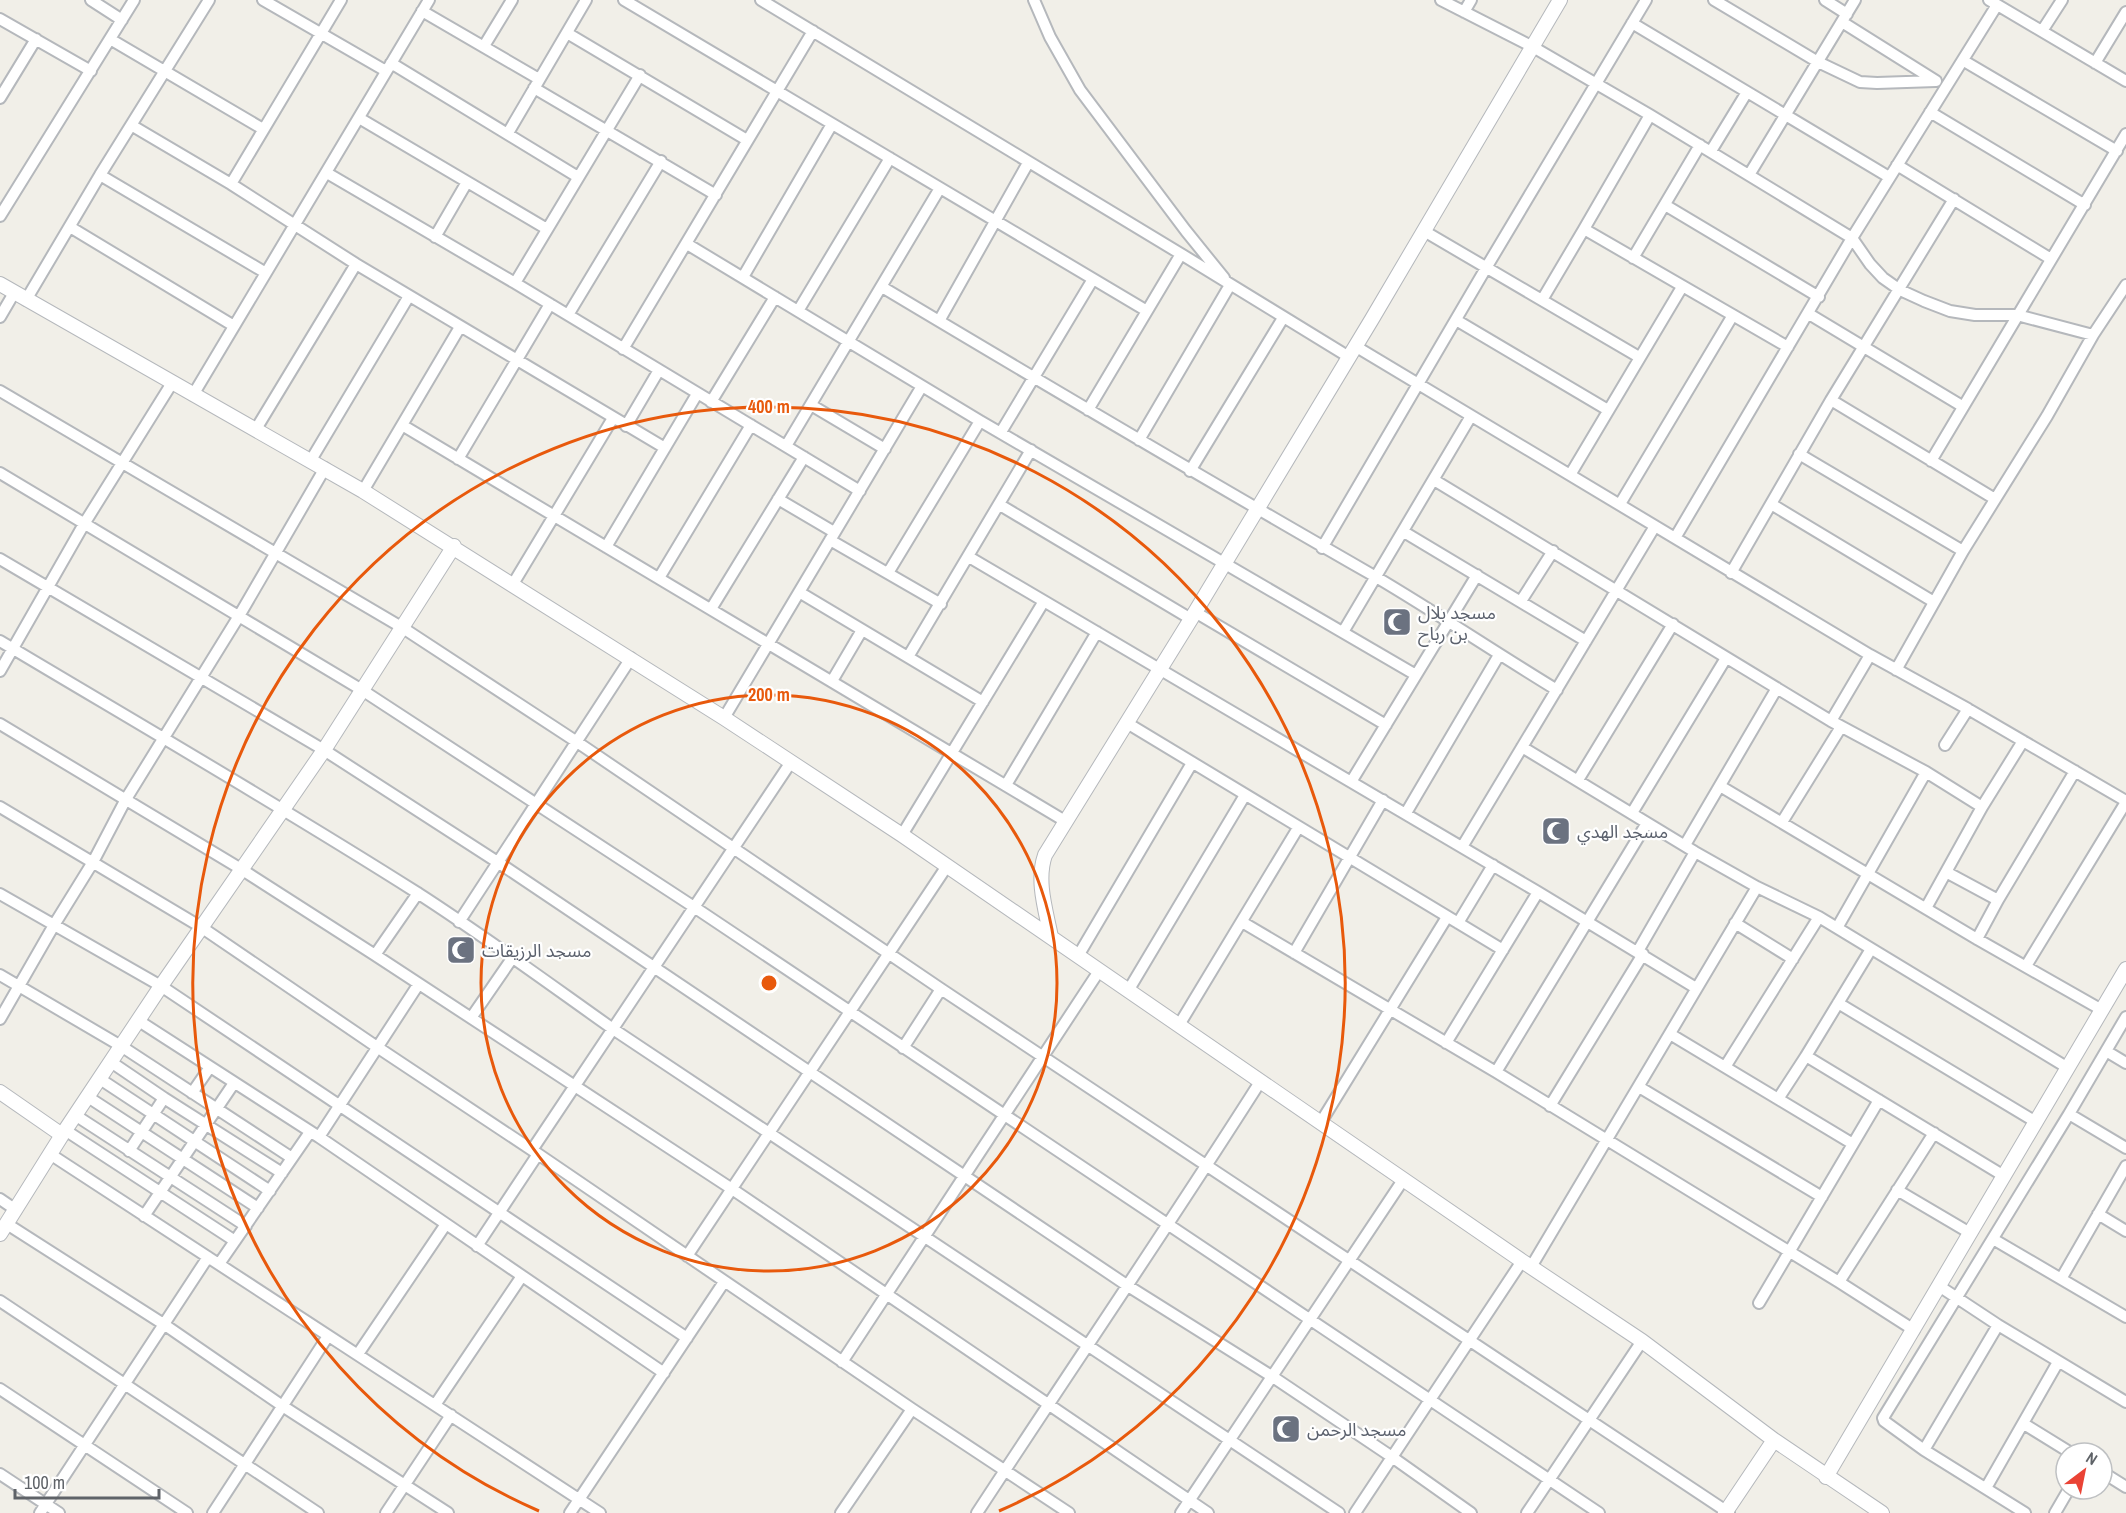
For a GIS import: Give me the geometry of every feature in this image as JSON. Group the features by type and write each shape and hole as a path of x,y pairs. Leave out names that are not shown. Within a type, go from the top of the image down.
{"street":[{"path":"91,0 122,20"},
{"path":"0,216 134,0"},
{"path":"0,317 20,296 70,227 209,0"},
{"path":"263,0 321,34 388,67 508,133 578,177"},
{"path":"231,184 341,0"},
{"path":"192,395 429,0"},
{"path":"484,46 512,0"},
{"path":"508,133 586,0"},
{"path":"624,0 1147,311"},
{"path":"761,0 1283,318 1418,384 1870,655 2126,801 2026,966"},
{"path":"1034,0 1050,37 1080,90 1186,231 1230,285"},
{"path":"1441,0 1533,47 1711,151 1852,238 1870,264 1883,278 1900,290 1950,311 1975,315 2017,315 2093,335"},
{"path":"1464,12 1472,0"},
{"path":"1051,937 1041,877 1041,865 1045,855 1193,616 1560,0"},
{"path":"1322,548 1646,0"},
{"path":"1714,0 1818,62 1860,82 1941,85"},
{"path":"1825,0 1845,18 1941,85"},
{"path":"1749,175 1855,0"},
{"path":"2042,31 2062,0"},
{"path":"1675,538 1852,238 1930,112 1941,85 1964,61 1993,2 2126,81"},
{"path":"422,11 484,46 607,130 716,195"},
{"path":"2095,63 2126,12"},
{"path":"0,18 91,71"},
{"path":"1632,22 1889,177"},
{"path":"623,349 813,31"},
{"path":"567,33 747,140"},
{"path":"0,98 36,39"},
{"path":"110,39 263,129"},
{"path":"1964,61 2117,151"},
{"path":"514,283 640,75"},
{"path":"1711,151 1747,92"},
{"path":"1930,112 2085,205"},
{"path":"1542,300 1650,115"},
{"path":"359,118 547,229"},
{"path":"742,277 832,123"},
{"path":"131,125 231,184 460,327 665,448"},
{"path":"1931,461 2126,134"},
{"path":"1634,258 1700,146"},
{"path":"798,311 890,158"},
{"path":"568,315 661,161"},
{"path":"939,321 1028,163"},
{"path":"1897,165 2051,259"},
{"path":"327,173 860,491"},
{"path":"100,175 266,273"},
{"path":"435,237 468,182"},
{"path":"786,446 940,188"},
{"path":"1731,573 1831,400 1954,199"},
{"path":"1665,205 1819,297"},
{"path":"70,227 234,326"},
{"path":"1584,229 1788,347"},
{"path":"1424,231 1639,357"},
{"path":"687,244 980,421 1416,675"},
{"path":"1088,410 1181,254"},
{"path":"256,429 356,264"},
{"path":"1001,432 1093,279"},
{"path":"0,284 192,395 326,468 454,546 724,718 902,835 1403,1180 1642,1341 1774,1440 1882,1513"},
{"path":"1139,440 1230,285"},
{"path":"882,287 1190,471 1257,507 1322,548 1375,577 1557,690"},
{"path":"1570,475 1682,287"},
{"path":"1896,670 2093,335 2124,291"},
{"path":"311,460 409,296"},
{"path":"711,402 775,297"},
{"path":"458,459 550,304"},
{"path":"1809,314 1962,406"},
{"path":"1620,504 1733,315"},
{"path":"1190,471 1283,318"},
{"path":"1456,321 1608,410"},
{"path":"363,491 460,327"},
{"path":"626,426 659,370"},
{"path":"0,671 84,524 172,383"},
{"path":"724,718 922,386"},
{"path":"0,391 403,628 577,742 941,989 1727,1512 1774,1440"},
{"path":"606,547 697,394"},
{"path":"1831,400 1995,499"},
{"path":"811,405 885,449"},
{"path":"1343,632 1471,416"},
{"path":"513,584 613,418"},
{"path":"888,573 980,421"},
{"path":"402,425 1065,821"},
{"path":"659,578 751,425"},
{"path":"908,657 1031,450"},
{"path":"1799,454 1964,551"},
{"path":"711,609 804,457"},
{"path":"0,1019 93,862 126,799 277,554 326,468"},
{"path":"0,472 362,690 1169,1224 1599,1513"},
{"path":"1434,480 1836,724 1926,772 1982,807"},
{"path":"778,499 888,573 941,604"},
{"path":"1771,504 1934,602"},
{"path":"1000,505 1386,725"},
{"path":"1462,847 1655,526"},
{"path":"1404,532 1586,641"},
{"path":"448,1513 284,1407 165,1325 3,1229 161,986 324,750 454,546"},
{"path":"1521,601 1553,551"},
{"path":"969,557 1406,813 1696,988"},
{"path":"0,559 324,750 499,863 965,1178 1128,1286 1273,1377 1471,1513"},
{"path":"1351,782 1477,575"},
{"path":"799,592 983,702"},
{"path":"902,835 1044,601"},
{"path":"1578,780 1673,624"},
{"path":"832,681 862,630"},
{"path":"1006,785 1097,633"},
{"path":"0,641 283,809 418,893 513,957 613,1029 1339,1513"},
{"path":"1406,813 1499,655"},
{"path":"1782,822 1836,724 1870,655"},
{"path":"459,922 631,658"},
{"path":"1632,813 1726,658"},
{"path":"1685,845 1778,688"},
{"path":"1945,745 1968,709"},
{"path":"1127,723 1503,950"},
{"path":"0,724 241,869 471,1018 732,1189 1208,1513"},
{"path":"1926,908 1982,807 2023,741"},
{"path":"1522,747 1695,852 1757,887 1819,917 2068,1068"},
{"path":"477,1246 574,1086 791,762"},
{"path":"1078,956 1192,763"},
{"path":"1977,939 2075,771"},
{"path":"1837,928 1926,772"},
{"path":"1720,786 1977,939 2102,1010"},
{"path":"1128,991 1245,795"},
{"path":"1294,953 1383,800"},
{"path":"0,807 201,927 842,1362 1070,1513"},
{"path":"1496,1072 1647,823"},
{"path":"1179,1025 1298,828"},
{"path":"1550,1106 1640,953 1695,852"},
{"path":"1458,923 1493,865"},
{"path":"687,1256 947,866"},
{"path":"1946,872 1998,900"},
{"path":"1355,1513 1469,1340 1527,1264 1607,1140 1757,887"},
{"path":"1446,1043 1538,892"},
{"path":"375,956 418,893"},
{"path":"0,894 161,986 687,1338"},
{"path":"1321,1122 1447,917"},
{"path":"1725,1067 1819,917"},
{"path":"1242,922 1496,1072 1914,1330"},
{"path":"1735,923 1793,959"},
{"path":"1778,1099 1871,949"},
{"path":"471,1018 513,957"},
{"path":"1826,1477 2126,969"},
{"path":"842,1362 1099,971"},
{"path":"0,975 121,1046 292,1158"},
{"path":"219,1264 292,1158 339,1104 418,985"},
{"path":"903,1048 941,989"},
{"path":"1838,1003 2036,1122"},
{"path":"2025,1513 1924,1450 1884,1422 1884,1414 1993,1239 2126,1017"},
{"path":"140,1021 315,1134 664,1373"},
{"path":"1670,1034 1853,1144"},
{"path":"2106,1051 2126,1063"},
{"path":"1806,1056 2004,1176"},
{"path":"111,1062 205,1126 282,1173"},
{"path":"192,1093 210,1067"},
{"path":"100,1079 270,1191"},
{"path":"977,1513 1047,1404 1169,1224 1260,1082"},
{"path":"144,1216 234,1083"},
{"path":"1639,1087 1822,1197"},
{"path":"0,1092 235,1241"},
{"path":"87,1097 258,1208"},
{"path":"129,1150 164,1098"},
{"path":"1759,1303 1879,1100"},
{"path":"2069,1114 2126,1148"},
{"path":"75,1115 246,1226"},
{"path":"1839,1282 1934,1133"},
{"path":"50,1154 600,1513"},
{"path":"2061,1280 2126,1166"},
{"path":"241,1197 253,1180"},
{"path":"1181,1513 1403,1180"},
{"path":"1897,1190 1970,1233"},
{"path":"0,1199 16,1210"},
{"path":"2098,1214 2126,1231"},
{"path":"358,1354 446,1224"},
{"path":"1993,1239 2126,1317"},
{"path":"43,1509 208,1257"},
{"path":"435,1405 522,1276"},
{"path":"570,1513 724,1282"},
{"path":"1939,1286 1998,1325 2126,1402"},
{"path":"0,1301 318,1513"},
{"path":"1924,1450 1998,1325"},
{"path":"213,1513 328,1336"},
{"path":"1527,1513 1642,1341"},
{"path":"1986,1488 2058,1362"},
{"path":"0,1389 187,1513"},
{"path":"842,1513 912,1409"},
{"path":"386,1513 451,1415"},
{"path":"2024,1424 2054,1443"},
{"path":"0,1474 43,1509 59,1513"}],"place":[{"name":"مسجد بلال بن رباح","path":"1397,622"},
{"name":"مسجد الهدي","path":"1556,831"},
{"name":"مسجد الرزيقات","path":"461,950"},
{"name":"مسجد الرحمن","path":"1286,1429"}]}
